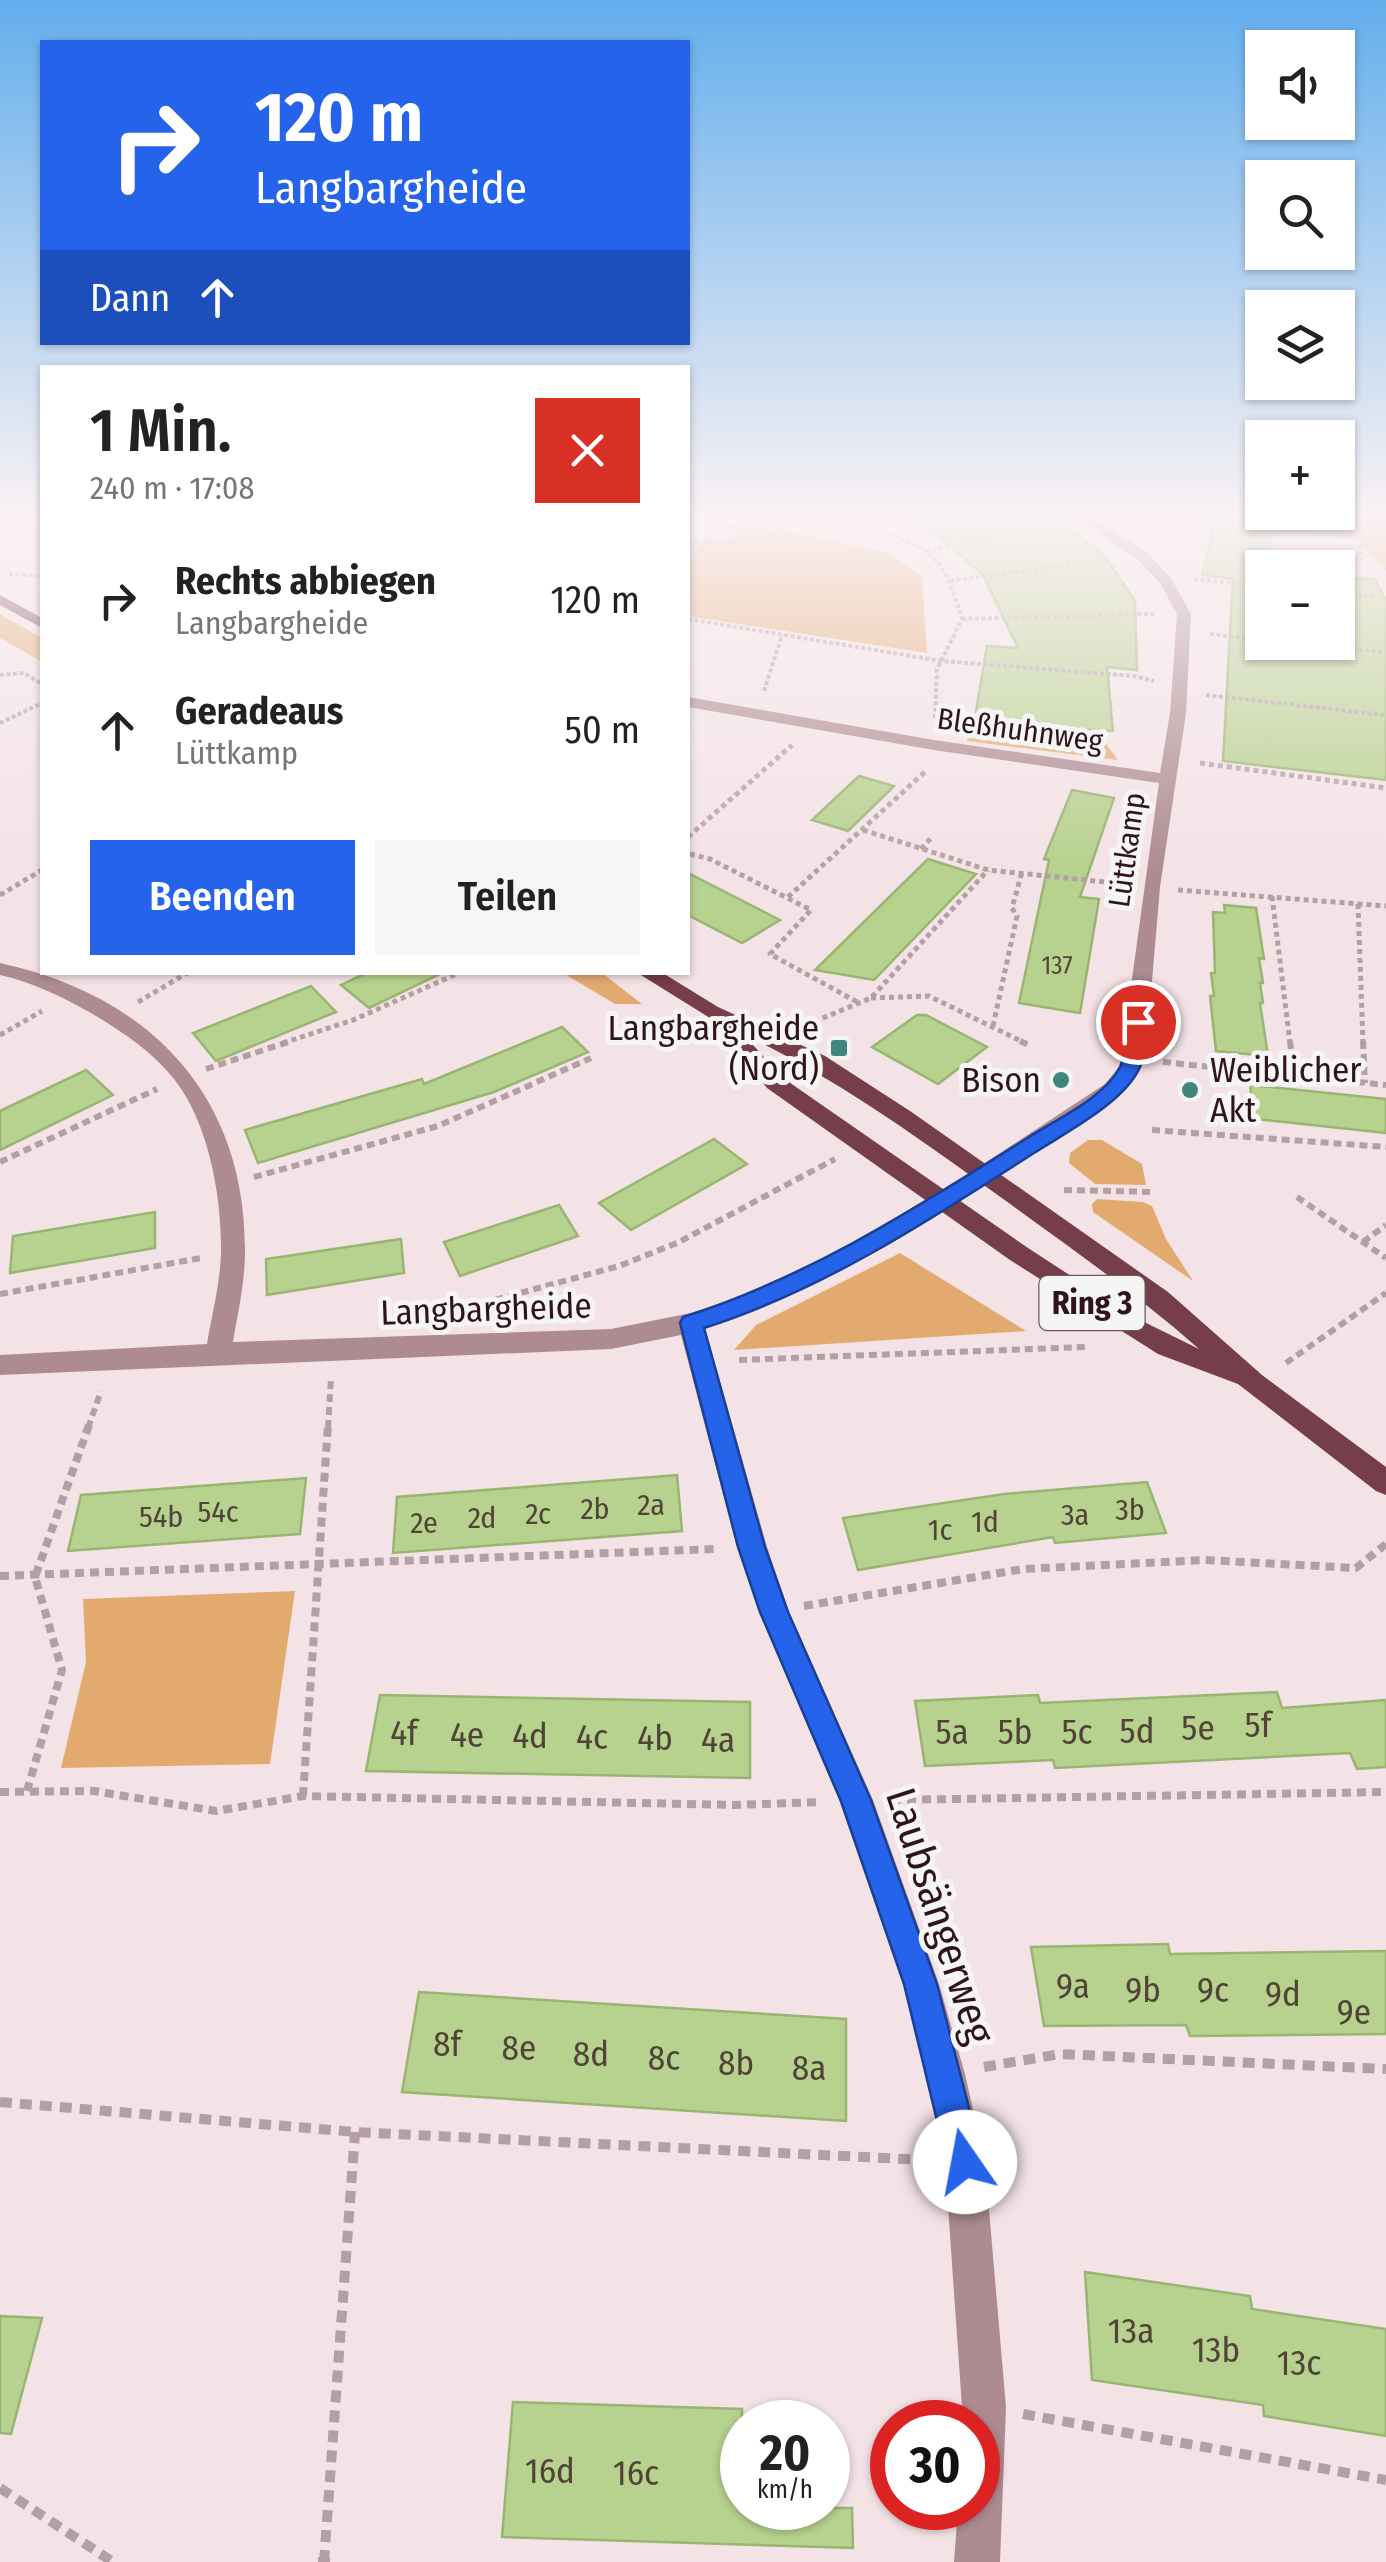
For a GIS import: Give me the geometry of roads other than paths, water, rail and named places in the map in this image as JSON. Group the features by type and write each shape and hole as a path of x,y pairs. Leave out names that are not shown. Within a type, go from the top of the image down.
{"main road":[{"name":"Ring 3","path":"651,975 711,1010 817,1061 984,1175 1159,1299 1253,1382 1386,1483"},
{"name":"Ring 3","path":"711,1010 775,1083 944,1200 1126,1324 1167,1347 1253,1382"}],"street":[{"name":"Lüttkamp","path":"944,1200 1090,1106 1113,1089 1130,1067 1136,1052 1151,887 1178,713 1183,632"},
{"name":"Bleßhuhnweg","path":"690,702 934,745 1168,779"},
{"path":"0,969 71,994 115,1018 146,1037 184,1076 202,1110 227,1185 233,1252 218,1352"},
{"name":"Langbargheide","path":"0,1366 111,1362 218,1352 610,1339 692,1323 793,1285 944,1200"},
{"name":"Laubsängerweg","path":"692,1323 752,1547 774,1612 856,1800 921,1984 946,2074 965,2162 984,2407 977,2562"}],"place":[{"name":"Langbargheide (Nord)","path":"839,1048"},
{"name":"Bison","path":"1061,1080"},
{"name":"Weiblicher Akt","path":"1190,1090"}]}
